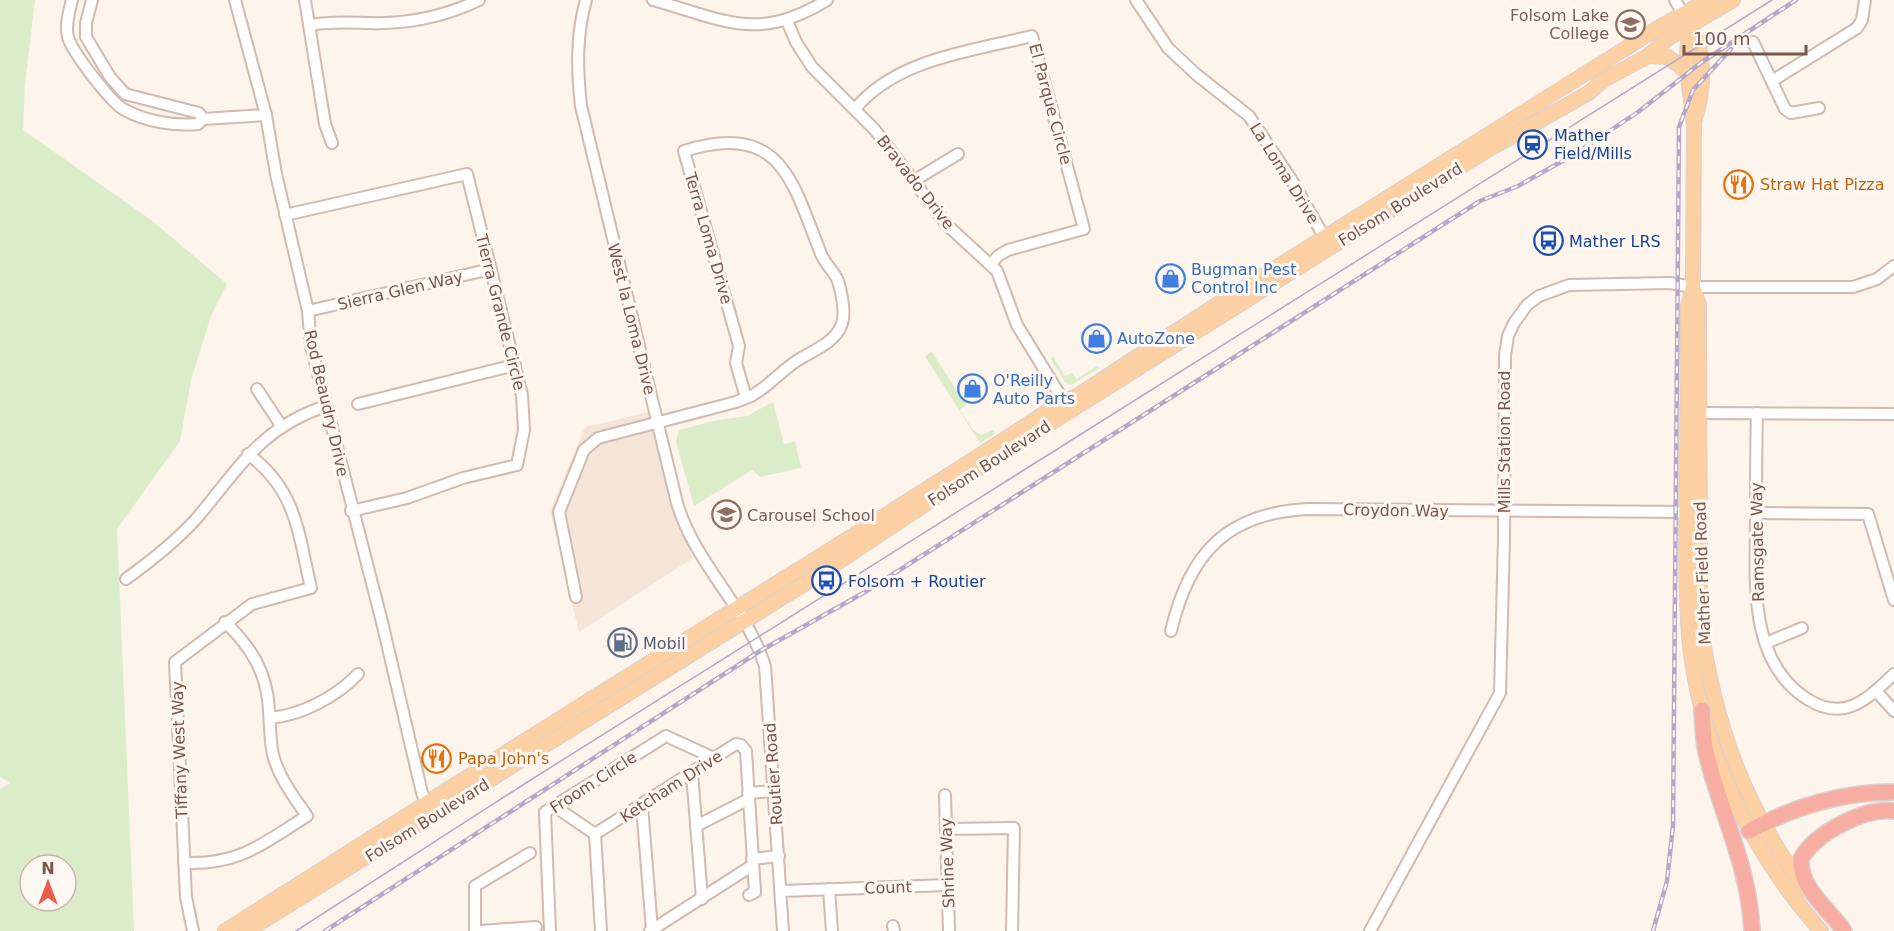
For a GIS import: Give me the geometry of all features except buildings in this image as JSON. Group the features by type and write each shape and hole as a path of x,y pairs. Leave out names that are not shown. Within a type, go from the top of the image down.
{"highway":[{"path":"1702,710 1706,750 1742,862 1750,897 1752,931"},
{"path":"1756,827 1806,806 1845,796 1894,792"},
{"path":"1843,931 1808,884 1803,874 1801,859 1814,843 1857,816 1873,810 1894,811"}],"main road":[{"name":"Folsom Boulevard","path":"1327,242 1590,92 1602,81 1648,56 1708,0"},
{"name":"Folsom Boulevard","path":"248,931 613,686 810,565 887,512 1067,407 1327,242 1686,20 1733,0"},
{"name":"Mather Field Road","path":"1686,20 1687,72 1694,124 1693,287 1688,306 1686,513 1688,621 1702,710 1732,798 1843,931"},
{"name":"Mather Field Road","path":"1686,20 1698,43 1702,62 1700,103 1694,124"},
{"path":"1648,56 1668,57 1687,72"},
{"name":"Mather Field Road","path":"1693,287 1699,305 1700,610 1706,662 1730,754 1756,827 1779,877 1821,931"},
{"name":"Folsom Boulevard","path":"225,931 576,726 745,621 992,460 1067,407"},
{"path":"852,553 861,540 886,522 887,512"},
{"path":"1686,513 1693,528 1694,601 1700,610"},
{"path":"576,726 580,716 605,700 613,686"}],"street":[{"path":"72,0 67,27 68,38 117,104 126,111 177,126 198,124 203,119 266,115"},
{"path":"92,0 86,23 86,37 110,77 125,94 200,113 203,119"},
{"name":"Rod Beaudry Drive","path":"235,0 266,115 285,215 308,311 311,346 351,511 429,810"},
{"path":"305,0 311,25 325,124 332,143"},
{"path":"311,25 333,20 386,23 410,21 434,16 480,0"},
{"name":"West la Loma Drive","path":"586,0 581,17 578,56 581,106 681,518 700,556 745,621"},
{"path":"653,0 741,24 766,25 787,21 827,0"},
{"name":"La Loma Drive","path":"1136,0 1168,48 1197,75 1249,116 1291,179 1327,242"},
{"path":"1675,0 1686,20"},
{"path":"1772,81 1857,28 1862,20 1865,0"},
{"name":"Bravado Drive","path":"787,21 796,42 812,68 855,109 915,180 947,225 992,264 1003,282 1010,312 1067,407"},
{"name":"El Parque Circle","path":"855,109 863,99 909,69 1032,36 1084,229 1008,250 998,256 992,264"},
{"path":"1753,42 1785,109 1791,113 1819,108"},
{"name":"Terra Loma Drive","path":"576,597 559,512 584,450 598,438 746,398 833,338 844,317 838,281 822,257 797,188 787,172 769,156 747,146 724,142 709,143 684,151 739,346 736,363 746,398"},
{"path":"915,180 958,154"},
{"name":"Tierra Grande Circle","path":"285,215 467,174 514,364 524,416 517,465 463,478 407,498 351,511"},
{"name":"Mills Station Road","path":"1370,931 1500,693 1505,346 1514,323 1527,305 1550,290 1569,285 1670,283 1693,287 1853,287 1877,279 1894,266"},
{"name":"Sierra Glen Way","path":"308,311 491,269"},
{"path":"358,404 514,364"},
{"path":"257,389 282,427"},
{"path":"126,579 170,544 194,520 248,454 282,427 326,406"},
{"path":"1699,413 1894,414"},
{"name":"Ramsgate Way","path":"1757,413 1756,604 1766,643 1782,676 1810,700 1827,708 1844,708 1861,703 1877,692 1894,674"},
{"name":"Tiffany West Way","path":"194,931 188,910 184,863 175,663 225,622 252,604 311,588 294,514 287,495 271,472 248,454"},
{"name":"Croydon Way","path":"1171,631 1180,595 1203,554 1223,535 1253,518 1288,510 1308,509 1686,513"},
{"path":"1756,513 1868,514 1894,600"},
{"name":"Routier Road","path":"745,621 758,644 765,666 783,931"},
{"path":"184,863 210,864 245,855 307,816 277,767 271,744 267,688 259,665 248,646 225,622"},
{"path":"1766,643 1802,628"},
{"path":"270,718 294,714 310,708 358,674"},
{"path":"1877,692 1894,711"},
{"name":"Froom Circle","path":"550,931 544,812 666,736 714,758"},
{"name":"Ketcham Drive","path":"595,834 736,744 744,746 749,796"},
{"path":"692,773 702,899"},
{"path":"696,826 749,796 775,791"},
{"name":"Shrine Way","path":"945,795 949,931"},
{"path":"749,796 754,892 749,896"},
{"path":"554,806 595,834 601,931"},
{"path":"642,806 651,930 702,899 752,862 779,856"},
{"path":"946,829 1014,828 1012,931"},
{"path":"475,931 475,886 530,853"},
{"name":"Count","path":"781,891 948,885"},
{"path":"829,889 832,931"},
{"path":"480,931 536,927"}],"shaded area":[{"path":"649,412 675,519 693,558 579,632 550,511 585,427"}],"green space":[{"path":"0,0 35,0 25,84 23,130 151,220 227,284 211,316 191,380 180,441 117,529 134,931 0,931 0,789 10,783 0,777"},
{"path":"932,352 966,405 960,410 973,430 981,435 993,430 995,434 980,443 925,356"},
{"path":"1053,357 1065,376 1072,373 1077,379 1097,366 1100,368 1071,385 1065,382 1050,358"},
{"path":"773,402 784,444 795,441 801,468 760,477 752,470 694,506 676,442 679,430 717,420 747,416"}],"tram line":[{"path":"296,931 529,781 1772,0"}],"railway":[{"path":"325,931 760,651 865,592 1480,201 1518,186 1575,154 1638,112 1702,62 1796,0"},
{"path":"1653,931 1667,881 1673,826 1679,127 1693,90 1731,49"}],"place":[{"name":"Folsom Lake College","path":"1630,24"},
{"name":"Mather Field/Mills","path":"1533,144"},
{"name":"Straw Hat Pizza","path":"1739,184"},
{"name":"Mather LRS","path":"1548,241"},
{"name":"Bugman Pest Control Inc","path":"1170,278"},
{"name":"AutoZone","path":"1096,338"},
{"name":"O'Reilly Auto Parts","path":"972,389"},
{"name":"Carousel School","path":"726,515"},
{"name":"Folsom + Routier","path":"827,581"},
{"name":"Mobil","path":"622,643"},
{"name":"Papa John's","path":"437,758"}]}
